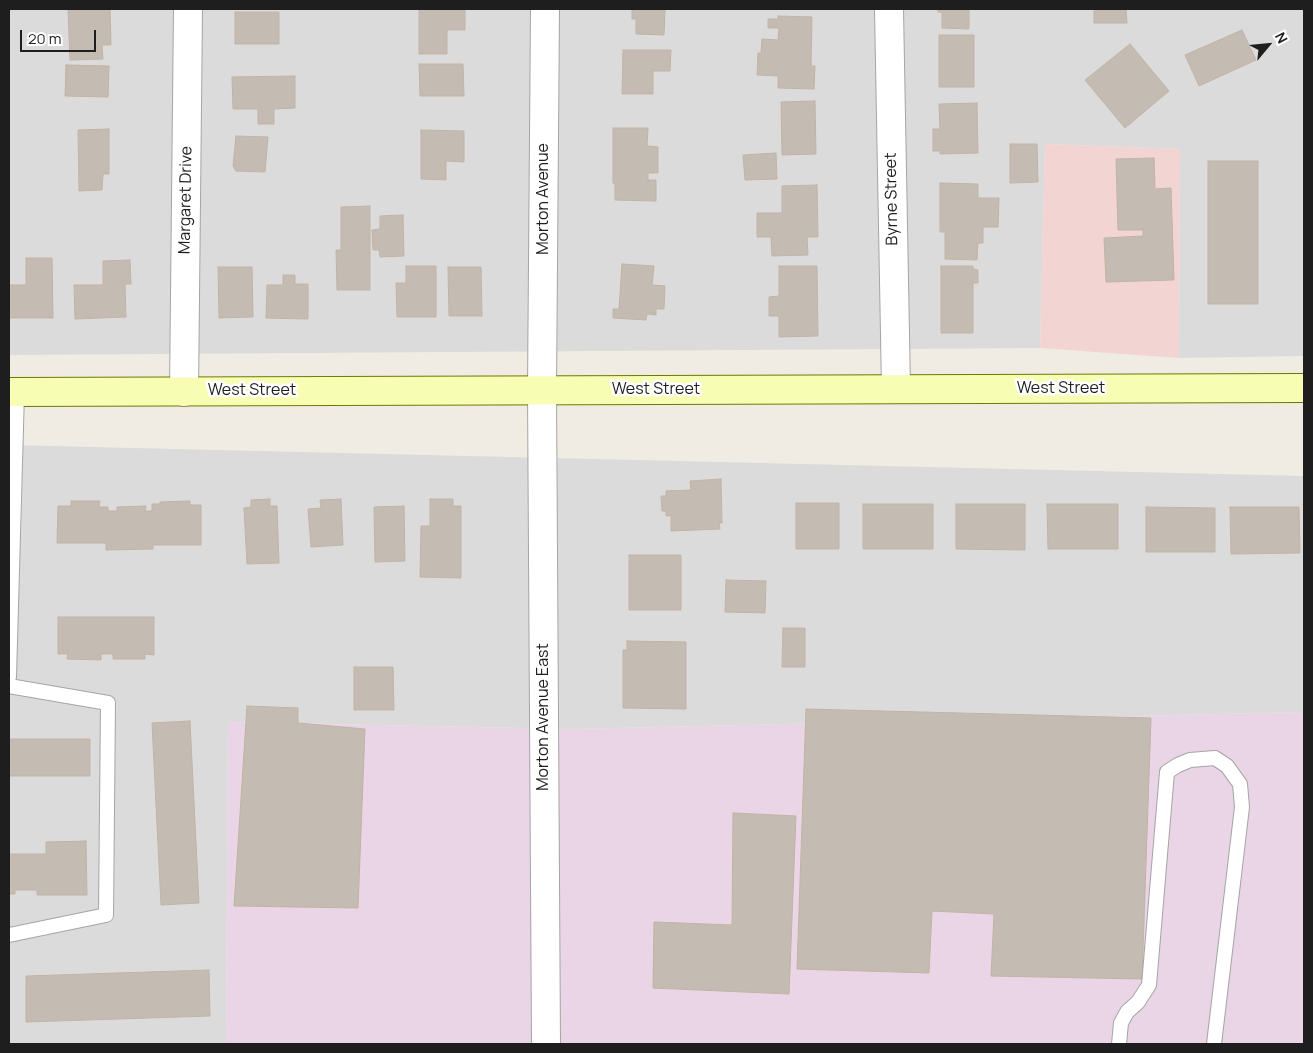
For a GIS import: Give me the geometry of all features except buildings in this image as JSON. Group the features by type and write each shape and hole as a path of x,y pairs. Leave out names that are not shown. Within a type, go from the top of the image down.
{"main road":[{"name":"West Street","path":"13,392 1304,388"}],"street":[{"name":"Margaret Drive","path":"184,392 188,9"},
{"name":"Morton Avenue","path":"542,390 545,9"},
{"name":"Byrne Street","path":"889,9 896,389"},
{"name":"Morton Avenue East","path":"542,390 546,1044"}],"lane":[{"path":"9,677 13,392"},
{"path":"9,686 108,703 106,915 9,935"},
{"path":"1119,1044 1121,1023 1127,1012 1138,1002 1149,985 1167,772 1190,760 1215,758 1228,766 1240,784 1242,807 1214,1044"}],"shaded area":[{"path":"9,9 1304,9 1304,356 1179,358 1180,149 1045,144 1040,348 9,355"},
{"path":"1045,144 1180,149 1179,358 1040,348"},
{"path":"9,445 1304,476 1304,712 573,729 228,722 226,1044 9,1044"},
{"path":"1304,712 1304,1044 226,1044 228,722 573,729"}]}
